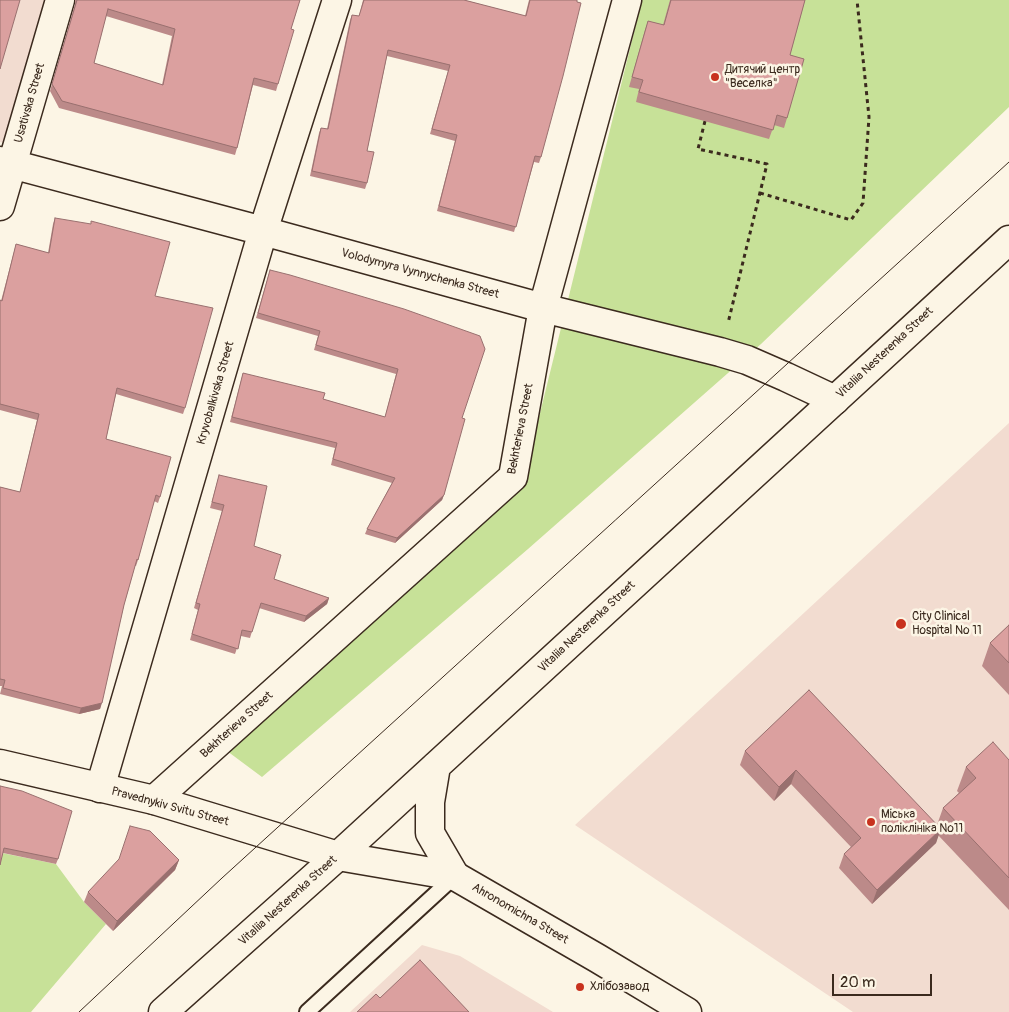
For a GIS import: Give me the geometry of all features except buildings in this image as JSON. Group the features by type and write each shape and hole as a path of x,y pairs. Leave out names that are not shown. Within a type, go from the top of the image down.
{"street":[{"name":"Usativska Street","path":"0,206 6,163 60,0"},
{"name":"Kryvobalkivska Street","path":"100,788 263,231 337,0"},
{"name":"Bekhterieva Street","path":"154,800 514,477 543,308 626,0"},
{"name":"Volodymyra Vynnychenka Street","path":"6,163 543,308 720,352 747,360 786,376 835,400"},
{"name":"Vitaliia Nesterenka Street","path":"163,1012 338,856 1009,240"},
{"name":"Pravednykiv Svitu Street","path":"0,764 154,800 338,856"},
{"path":"436,766 430,802 430,833 455,876"},
{"name":"Ahronomichna Street","path":"338,856 455,876 688,1012"}],"lane":[{"path":"307,1012 455,876"}],"path":[{"path":"760,193 851,220 863,203 869,117 857,0"},
{"path":"705,121 698,149 766,164 720,352"}],"shaded area":[{"path":"0,0 49,0 4,143 0,142"},
{"name":"City Clinical Hospital № 11","path":"1009,423 1009,1012 853,1012 575,825"},
{"path":"422,945 460,956 553,1012 350,1012"}],"green space":[{"path":"642,0 1009,0 1009,107 761,344 528,549 262,777 227,751 523,482"},
{"path":"2,853 56,864 84,902 106,924 31,1012 0,1012 0,863"}],"tram line":[{"path":"79,1012 222,878 1009,162"}],"place":[{"name":"Дитячий центр \"Веселка\"","path":"715,77"},
{"name":"City Clinical Hospital № 11","path":"901,624"},
{"name":"Міська поліклініка №11","path":"871,822"},
{"name":"Хлібозавод","path":"580,987"}]}
